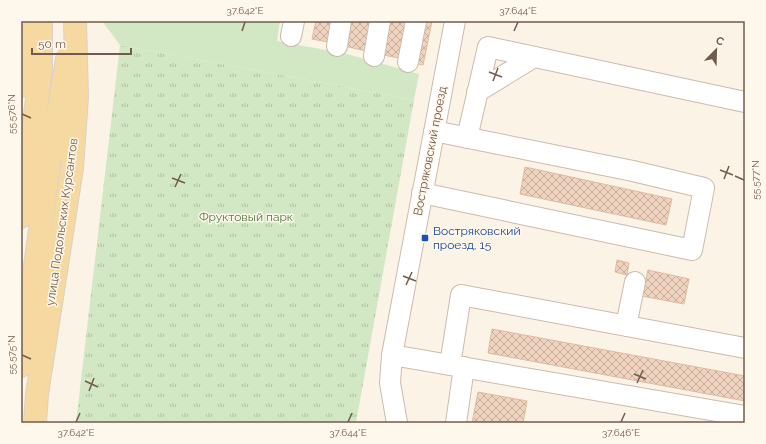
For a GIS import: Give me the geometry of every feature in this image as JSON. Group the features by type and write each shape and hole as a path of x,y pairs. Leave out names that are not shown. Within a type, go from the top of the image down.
{"main road":[{"path":"21,86 34,21"},
{"path":"21,217 42,70 41,21"},
{"name":"улица Подольских Курсантов","path":"21,366 50,158 74,21"},
{"name":"улица Подольских Курсантов","path":"35,423 37,394 72,168 77,98 74,21"}],"street":[{"path":"336,46 341,21"},
{"path":"374,56 380,21"},
{"path":"408,62 416,21"},
{"name":"Востряковский проезд","path":"397,423 390,383 392,355 455,21"},
{"path":"467,138 488,47 745,102"},
{"path":"477,92 534,57"},
{"path":"422,193 692,250 704,188 633,171 434,131"},
{"path":"626,326 635,282"},
{"path":"456,423 457,366 462,295 745,348"},
{"path":"392,355 745,416"}],"green space":[{"path":"102,21 280,21 277,41 347,54 419,74 414,100 120,45"},
{"name":"Фруктовый парк","path":"120,45 414,100 356,423 76,423"}],"building":[{"path":"316,21 332,21 328,42 312,39"},
{"path":"345,21 372,21 366,51 340,45"},
{"path":"385,21 412,21 404,59 378,54"},
{"path":"421,21 432,21 423,65 413,63"},
{"path":"525,167 672,199 666,225 520,194"},
{"path":"617,260 629,263 627,275 615,272"},
{"path":"648,270 689,279 684,304 642,296"},
{"path":"492,329 745,376 745,401 488,353"},
{"path":"478,392 527,401 523,423 472,423"}],"place":[{"name":"Востряковский проезд, 15","path":"425,238"}]}
